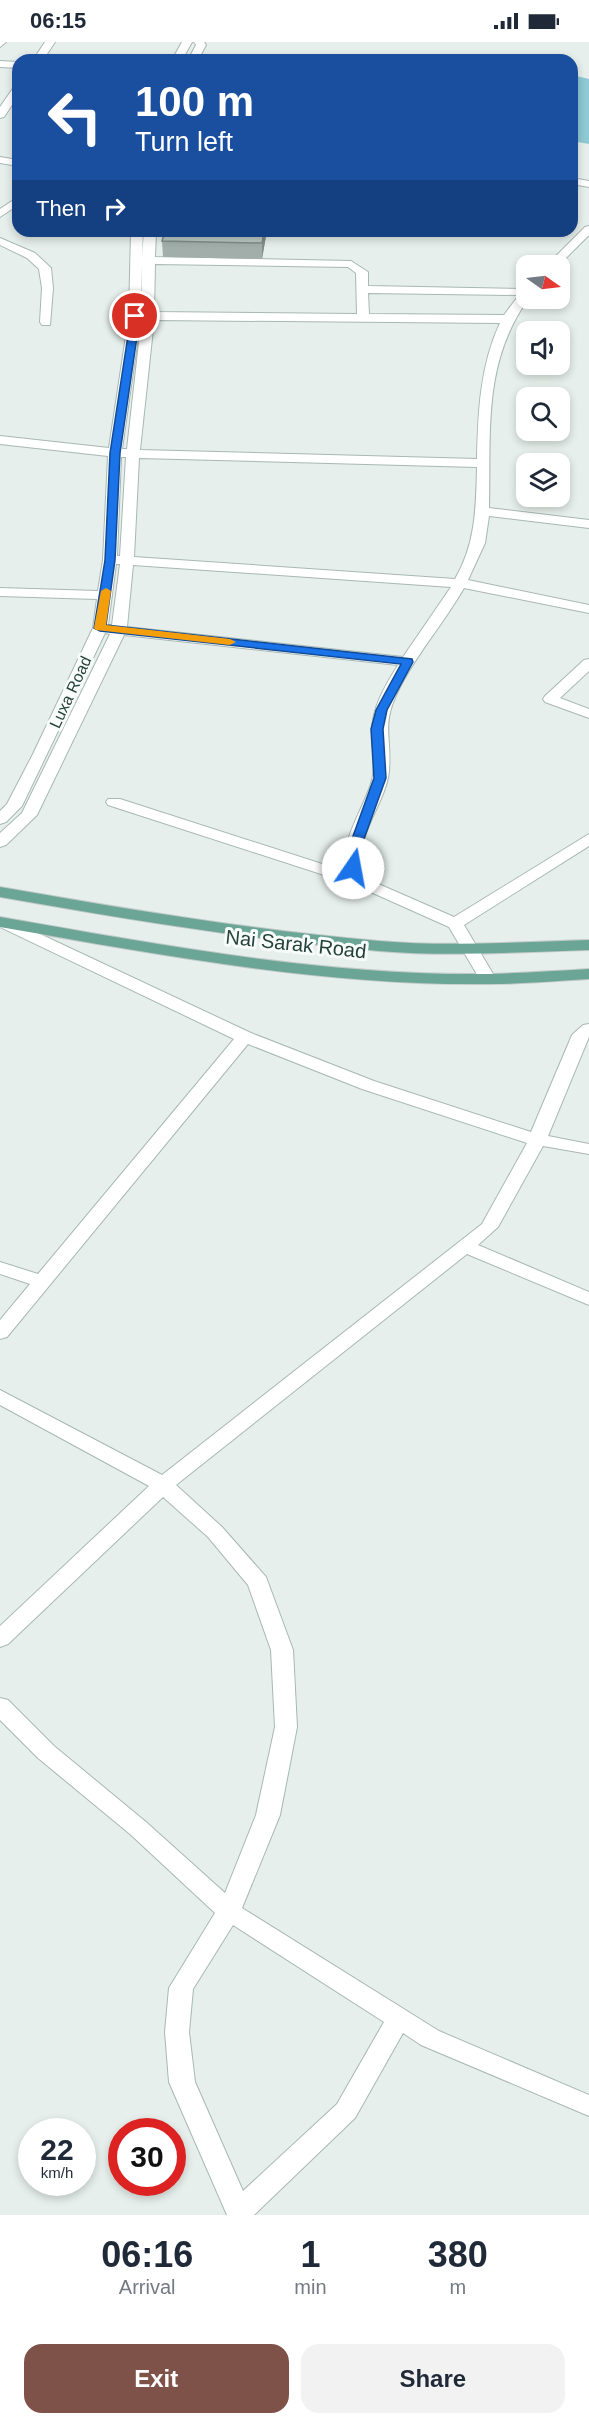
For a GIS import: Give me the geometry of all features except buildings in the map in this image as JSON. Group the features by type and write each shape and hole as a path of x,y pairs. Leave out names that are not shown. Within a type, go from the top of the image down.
{"main road":[{"name":"Nai Sarak Road","path":"5,893 153,919 380,946 470,950 589,945"},
{"name":"Nai Sarak Road","path":"1,922 144,947 277,965 379,975 488,980 589,974"}],"street":[{"path":"0,115 5,101"},
{"path":"0,214 12,205"},
{"path":"562,255 589,229"},
{"name":"Luxa Road","path":"0,819 14,806 100,628 110,560 115,453 143,260 138,237"},
{"path":"0,842 29,815 119,630 127,561 133,453 148,316 143,260 149,237"},
{"path":"0,241 30,254 45,265 48,278 46,322"},
{"path":"143,260 338,262 358,268 362,272 363,318"},
{"path":"362,289 516,293"},
{"path":"361,882 353,868 354,850 380,778 377,729 382,710 408,662 460,583 476,551 484,521 486,405 491,368 497,345 508,319 516,307"},
{"path":"148,316 508,319"},
{"path":"0,440 115,453 484,463"},
{"path":"483,512 589,524"},
{"path":"110,560 460,583 589,609"},
{"path":"0,592 105,595"},
{"path":"100,628 408,662"},
{"path":"589,663 550,699 589,714"},
{"path":"114,802 361,882 455,924 488,980"},
{"path":"455,924 589,839"},
{"path":"1,922 244,1037 368,1085 537,1140 589,1149"},
{"path":"0,1639 163,1485 489,1227 537,1140 586,1033"},
{"path":"0,1333 244,1037"},
{"path":"464,1246 589,1299"},
{"path":"0,1268 42,1282"},
{"path":"0,1397 163,1485 216,1532 258,1582 282,1650 286,1727 268,1815 229,1911 181,1988 177,2032 182,2082 240,2213 346,2111 399,2018"},
{"path":"0,1706 46,1752 138,1828 229,1911 430,2038 586,2107"}],"water":[{"path":"578,76 589,79 589,144 578,142"}],"slow traffic":[{"path":"106,591 100,628 230,642"}],"route":[{"path":"135,316 115,453 110,560 100,628 408,662 382,710 377,729 380,778 354,850 353,868"}]}
